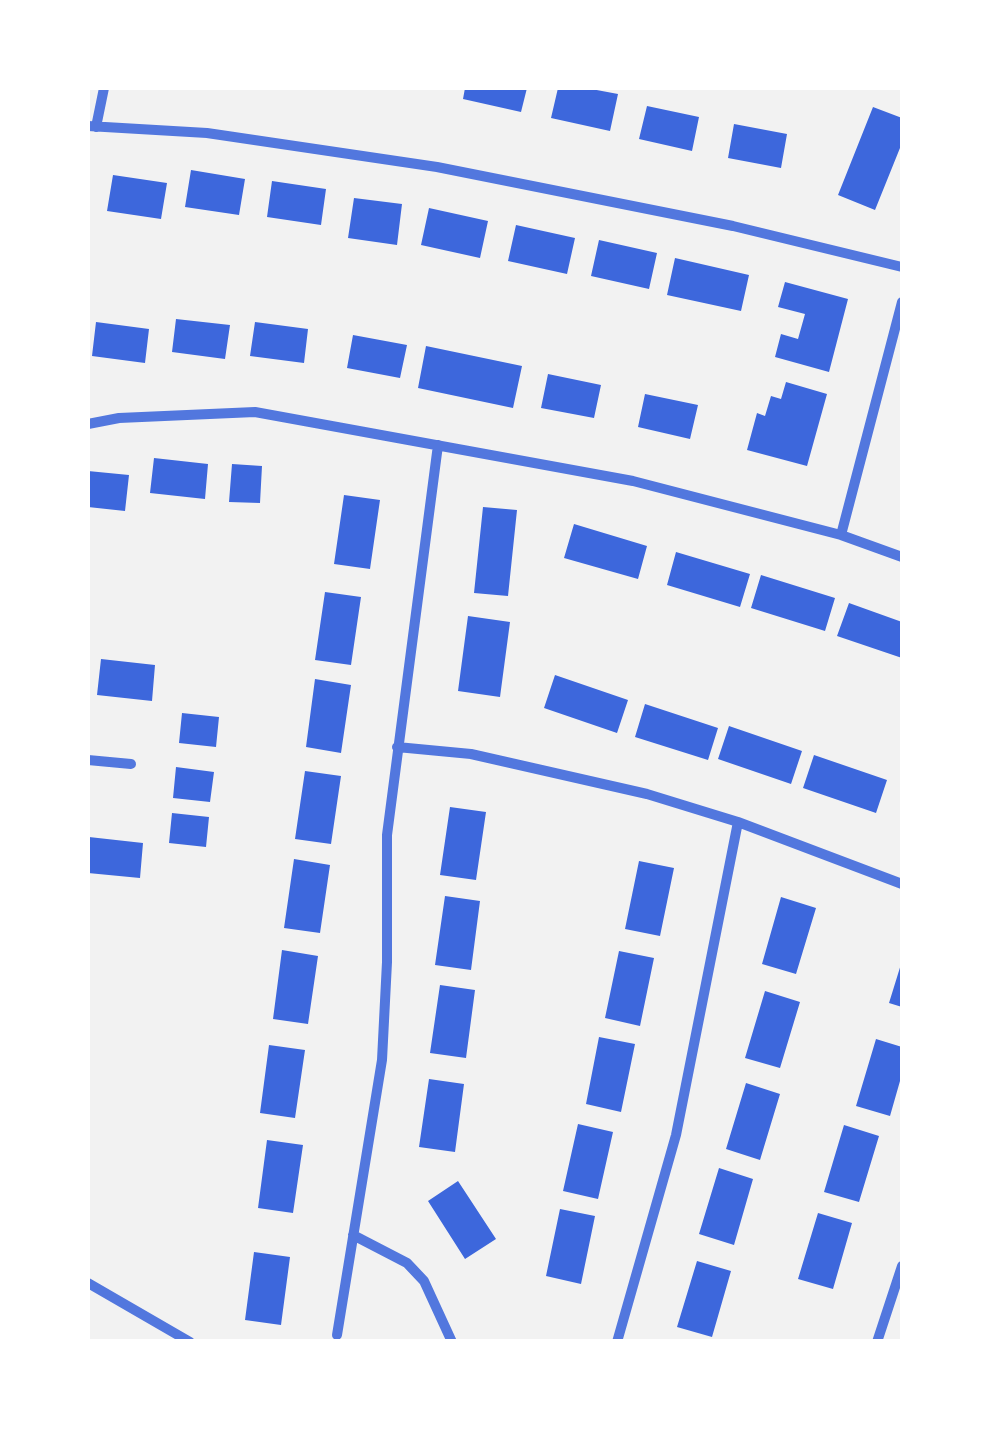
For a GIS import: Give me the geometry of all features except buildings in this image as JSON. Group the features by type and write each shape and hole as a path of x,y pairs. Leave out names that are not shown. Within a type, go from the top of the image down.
{"street":[{"path":"104,88 92,126 206,133 437,166 733,226 902,267"},
{"path":"841,534 902,302"},
{"path":"88,424 119,418 255,412 633,481 841,534 902,556"},
{"path":"337,1335 382,1060 387,835 438,445"},
{"path":"397,747 471,754 647,794 738,822 902,884"},
{"path":"88,760 131,764"},
{"path":"617,1342 676,1134 738,822"},
{"path":"353,1235 407,1263 424,1281 452,1342"},
{"path":"877,1342 902,1266"},
{"path":"88,1283 190,1342"}]}
